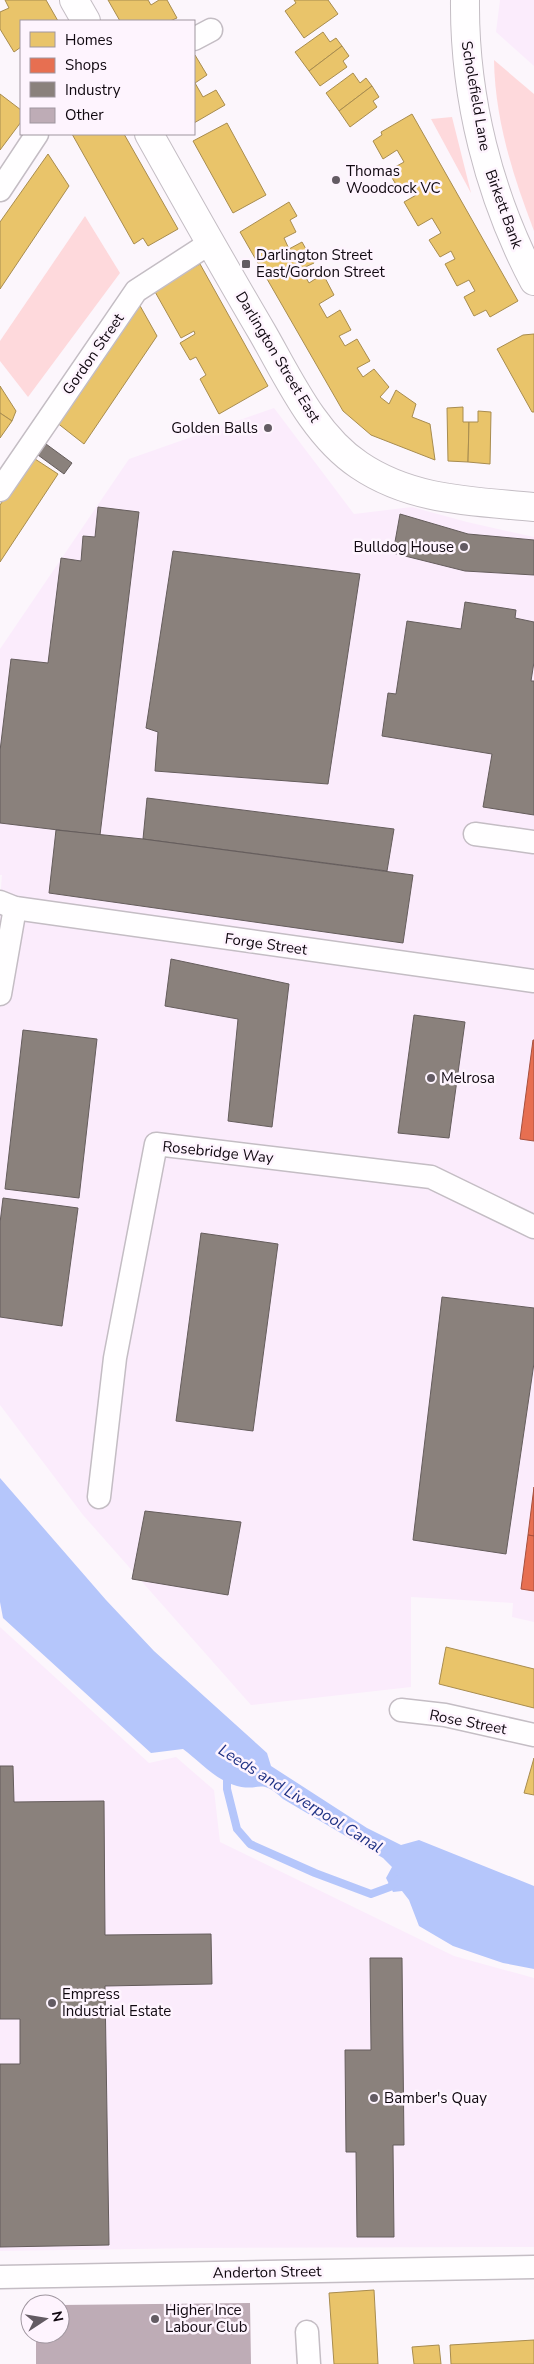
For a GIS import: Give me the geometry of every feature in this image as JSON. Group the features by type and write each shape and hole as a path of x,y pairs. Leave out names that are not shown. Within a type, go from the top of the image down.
{"main road":[{"path":"74,0 85,20"},
{"name":"Scholefield Lane","path":"465,0 467,64 487,163"},
{"name":"Darlington Street East","path":"151,135 210,243 296,390 328,437 345,454 375,474 425,495 534,506"},
{"name":"Birkett Bank","path":"487,163 503,214 518,251 534,281"}],"street":[{"path":"0,190 36,135"},
{"name":"Gordon Street","path":"0,490 136,291 210,243"},
{"path":"475,834 534,842"},
{"path":"0,994 7,905"},
{"name":"Forge Street","path":"7,905 534,981"},
{"name":"Rosebridge Way","path":"99,1497 115,1358 156,1144 431,1177 534,1227"},
{"name":"Rose Street","path":"401,1710 445,1715 534,1735"},
{"name":"Anderton Street","path":"0,2277 534,2267"},
{"path":"307,2332 309,2364"}],"shaded area":[{"path":"500,0 534,0 534,66 496,32"},
{"path":"494,60 534,94 534,231 506,147 498,104"},
{"path":"452,117 471,193 431,119"},
{"path":"85,216 120,273 28,397 0,361 0,341"},
{"path":"274,408 354,514 412,507 534,537 534,1622 512,1617 513,1603 411,1597 411,1687 251,1705 83,1515 0,1405 0,900 2,875 0,875 0,649 129,459"},
{"path":"0,1627 149,1763 176,1757 214,1790 220,1842 454,1956 534,1978 534,2247 0,2251"}],"water":[{"name":"Leeds and Liverpool Canal","path":"0,1478 106,1600 154,1651 267,1753 271,1766 367,1828 401,1845 419,1840 534,1886 534,1969 503,1963 453,1946 419,1926 409,1900 402,1891 393,1892 386,1878 392,1867 383,1858 283,1799 275,1792 260,1786 237,1786 222,1780 183,1749 151,1753 3,1618 0,1602"}],"building: Homes":[{"path":"5,0 46,0 57,20 20,20 20,48 14,52 0,29 0,12 9,8"},
{"path":"108,0 148,0 151,5 159,0 167,0 177,18 172,20 119,20"},
{"path":"294,0 328,0 338,14 304,38 285,11 296,3"},
{"path":"323,32 330,42 336,38 342,46 309,71 295,52"},
{"path":"342,46 349,56 343,61 347,67 320,86 309,71"},
{"path":"195,55 207,75 195,83"},
{"path":"353,73 360,83 366,78 372,86 339,111 326,93"},
{"path":"195,83 203,97 216,90 225,105 195,122"},
{"path":"372,86 379,97 373,101 377,107 350,127 339,111"},
{"path":"0,94 20,109 20,123 0,150"},
{"path":"412,114 518,301 490,317 486,310 474,316 464,297 475,291 469,280 457,286 445,264 455,259 451,251 440,257 429,240 441,233 432,218 418,226 404,202 418,194 413,186 401,193 388,171 404,162 397,150 383,159 373,141 382,135 381,132"},
{"path":"227,123 266,195 233,213 193,141"},
{"path":"73,135 125,135 178,229 148,246 143,238 134,244"},
{"path":"48,154 69,186 0,289 0,222"},
{"path":"289,202 297,216 290,220 296,232 284,238 289,249 302,242 314,263 301,269 309,283 323,274 334,295 319,304 327,318 340,310 351,330 339,336 345,346 357,339 370,361 357,368 363,377 374,369 389,387 380,397 389,404 396,390 416,404 412,417 430,424 435,460 371,435 343,411 240,232"},
{"path":"200,264 268,386 219,414 200,379 206,375 196,357 190,360 180,343 195,334 194,331 181,338 154,290"},
{"path":"139,304 157,336 84,444 56,422"},
{"path":"534,334 534,412 532,412 497,349 523,335"},
{"path":"0,386 16,411 12,421 0,413"},
{"path":"463,407 463,422 469,422 468,462 448,461 447,408"},
{"path":"478,411 491,412 490,464 468,462 469,422 478,422"},
{"path":"0,413 12,421 0,438"},
{"path":"32,457 58,474 0,562 0,505"},
{"path":"446,1647 534,1669 534,1708 439,1684"},
{"path":"534,1758 534,1795 524,1793"},
{"path":"374,2290 378,2364 334,2364 329,2293"},
{"path":"534,2340 534,2364 451,2364 450,2345"},
{"path":"439,2345 441,2364 414,2364 412,2347"}],"building: Shops":[{"path":"534,1040 534,1141 520,1139"},
{"path":"534,1487 534,1536 528,1535"},
{"path":"528,1535 534,1536 534,1591 521,1589"}],"building: Industry":[{"path":"46,444 72,463 64,474 38,455"},
{"path":"98,507 139,512 100,835 0,823 0,751 11,659 48,663 61,558 81,561 83,536 95,537"},
{"name":"Bulldog House","path":"400,514 468,534 534,540 534,575 465,571 393,553"},
{"path":"173,551 360,574 328,784 155,771 158,732 146,728"},
{"path":"465,602 516,610 515,618 534,622 534,662 531,681 534,681 534,815 483,807 492,754 382,736 388,693 396,694 407,621 461,629"},
{"path":"147,798 394,829 387,871 143,839"},
{"path":"56,830 143,839 413,875 403,943 49,893"},
{"path":"171,959 289,984 272,1127 228,1121 238,1019 165,1006"},
{"name":"Melrosa","path":"414,1015 465,1022 449,1138 398,1133"},
{"path":"23,1030 97,1039 79,1198 5,1189"},
{"path":"3,1198 78,1208 62,1326 0,1317 0,1223"},
{"path":"201,1233 278,1244 253,1431 176,1421"},
{"path":"442,1297 534,1308 534,1363 506,1554 413,1540"},
{"path":"145,1511 241,1522 228,1595 132,1579"},
{"name":"Empress Industrial Estate","path":"0,1766 13,1766 14,1802 104,1801 105,1935 211,1934 212,1984 105,1986 109,2245 0,2247 0,2064 20,2064 20,2019 0,2019"},
{"name":"Bamber's Quay","path":"370,1958 402,1958 404,2145 393,2145 394,2237 357,2237 356,2152 346,2152 345,2050 371,2050"}],"building: Other":[{"name":"Higher Ince Labour Club","path":"250,2303 251,2364 36,2364 36,2344 70,2344 70,2305"}],"waterway":[{"path":"227,1771 227,1789 237,1829 250,1844 315,1873 371,1894 390,1887 397,1880"}],"place":[{"name":"Thomas Woodcock VC","path":"336,180"},
{"name":"Darlington Street East/Gordon Street","path":"246,264"},
{"name":"Golden Balls","path":"268,428"},
{"name":"Bulldog House","path":"464,547"},
{"name":"Melrosa","path":"431,1078"},
{"name":"Empress Industrial Estate","path":"52,2003"},
{"name":"Bamber's Quay","path":"374,2098"},
{"name":"Higher Ince Labour Club","path":"155,2319"}]}
